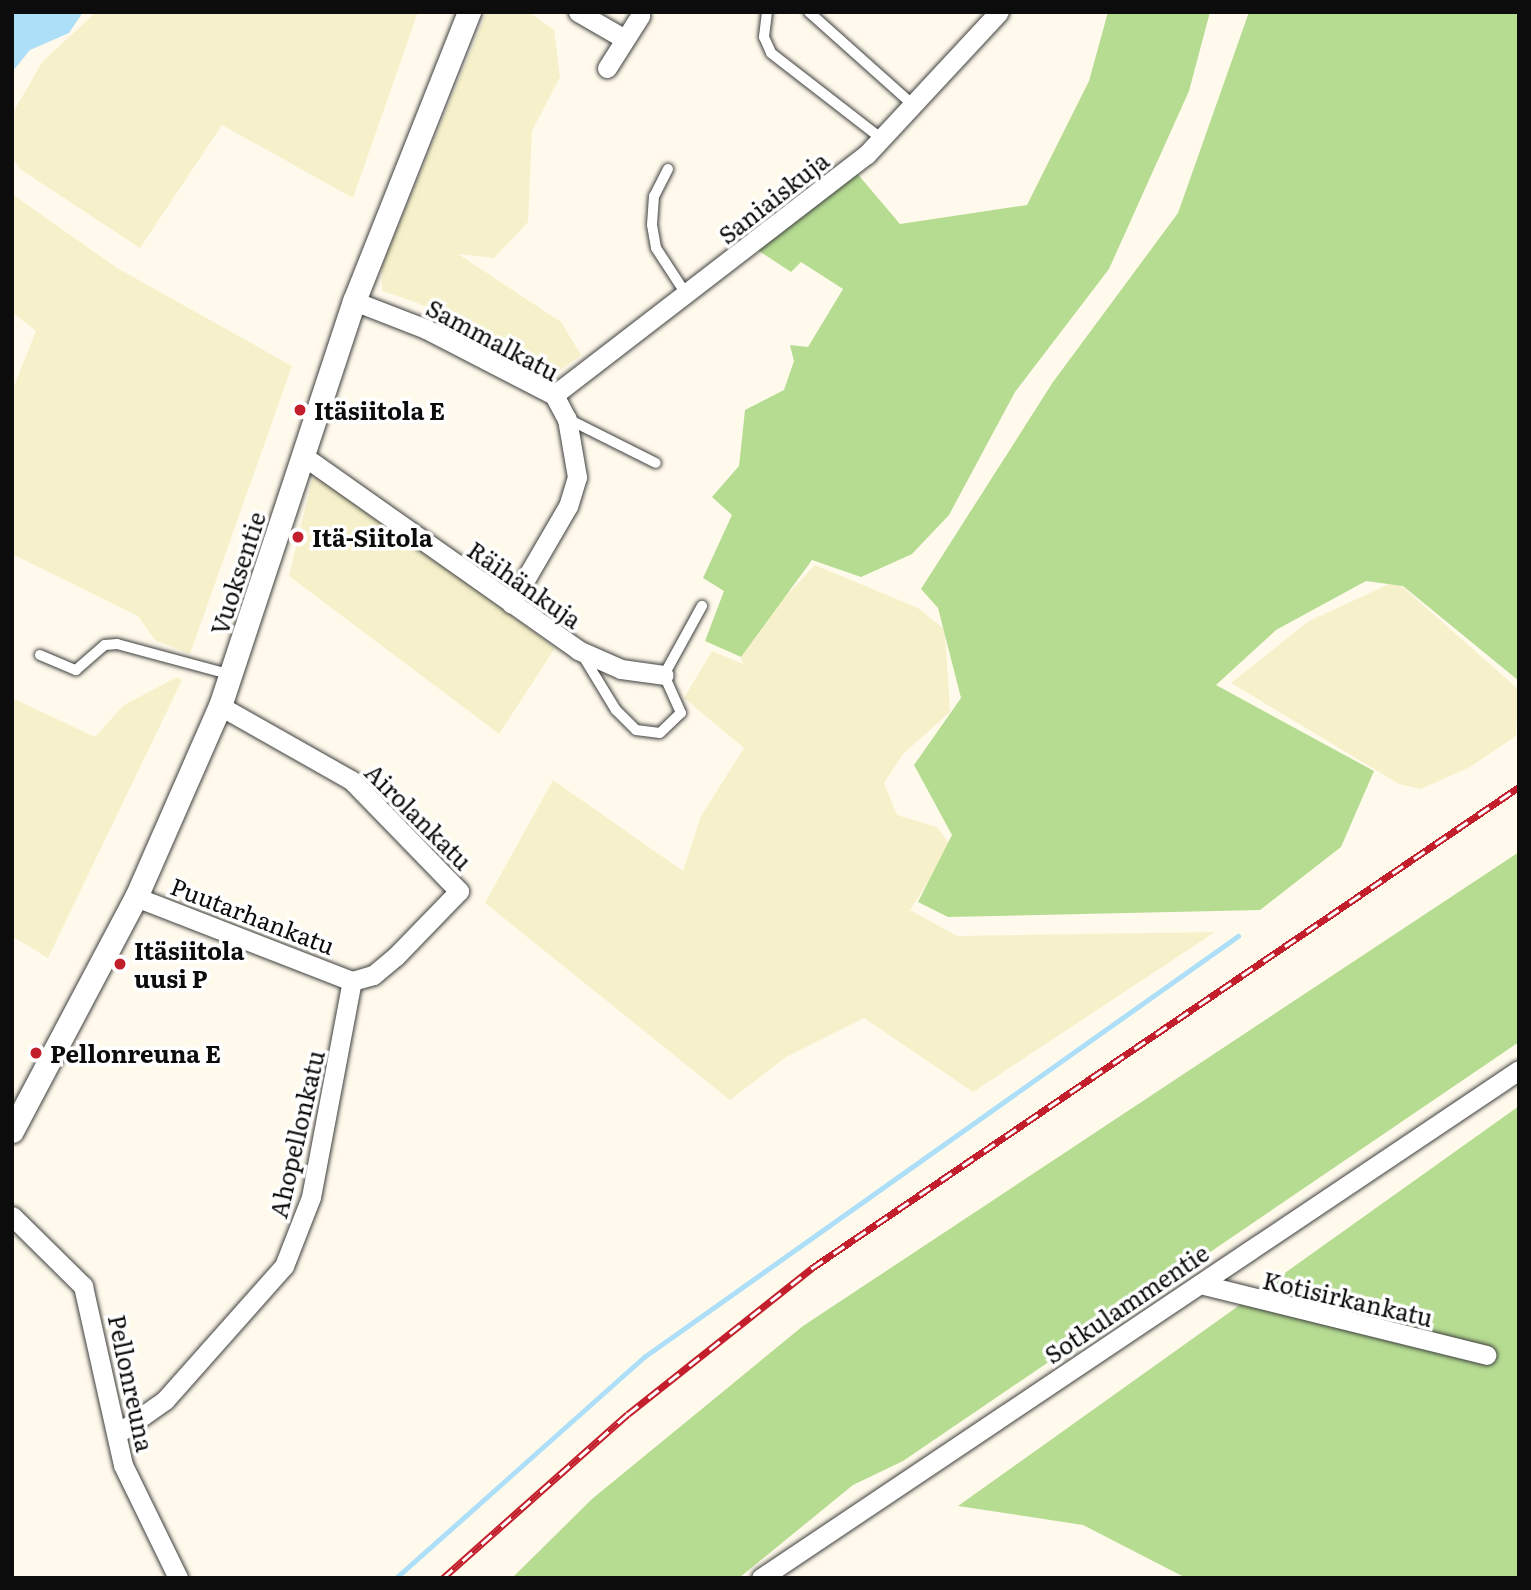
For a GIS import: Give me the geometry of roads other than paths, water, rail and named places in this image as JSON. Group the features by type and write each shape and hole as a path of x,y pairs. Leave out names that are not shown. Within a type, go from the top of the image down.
{"street":[{"name":"Vuoksentie","path":"12,1130 136,897 220,706 354,301 469,12"},
{"path":"579,12 625,39"},
{"name":"Saniaiskuja","path":"554,395 882,139 999,12"},
{"path":"607,68 640,16"},
{"name":"Sammalkatu","path":"354,301 426,329 554,395 568,419 577,477 568,506 511,604"},
{"name":"Räihänkuja","path":"302,455 578,650 621,669 664,675"},
{"name":"Airolankatu","path":"220,706 351,780 459,891 396,956 373,975 352,981"},
{"name":"Puutarhankatu","path":"136,897 352,981"},
{"name":"Ahopellonkatu","path":"117,1434 165,1400 284,1266 311,1197 352,981"},
{"name":"Sotkulammentie","path":"761,1578 1519,1070"},
{"name":"Pellonreuna","path":"12,1216 83,1286 123,1465 178,1578"},
{"name":"Kotisirkankatu","path":"1200,1284 1486,1355"}],"lane":[{"path":"767,12 764,37 771,54 882,139"},
{"path":"809,12 914,106"},
{"path":"668,169 654,196 652,225 656,248 686,294"},
{"path":"568,419 656,463"},
{"path":"578,650 615,710 648,734 670,729 681,713 664,675 702,606"},
{"path":"40,655 75,670 105,645 117,644 232,675"}],"water":[{"path":"12,12 83,12 69,33 30,50 12,72"}],"waterway":[{"path":"396,1578 644,1357 1238,936"}],"railway":[{"path":"443,1578 628,1414 812,1268 1519,787"}],"place":[{"name":"Itäsiitola E","path":"300,410"},
{"name":"Itä-Siitola","path":"298,537"},
{"name":"Itäsiitola uusi P","path":"120,964"},
{"name":"Pellonreuna E","path":"36,1053"}]}
